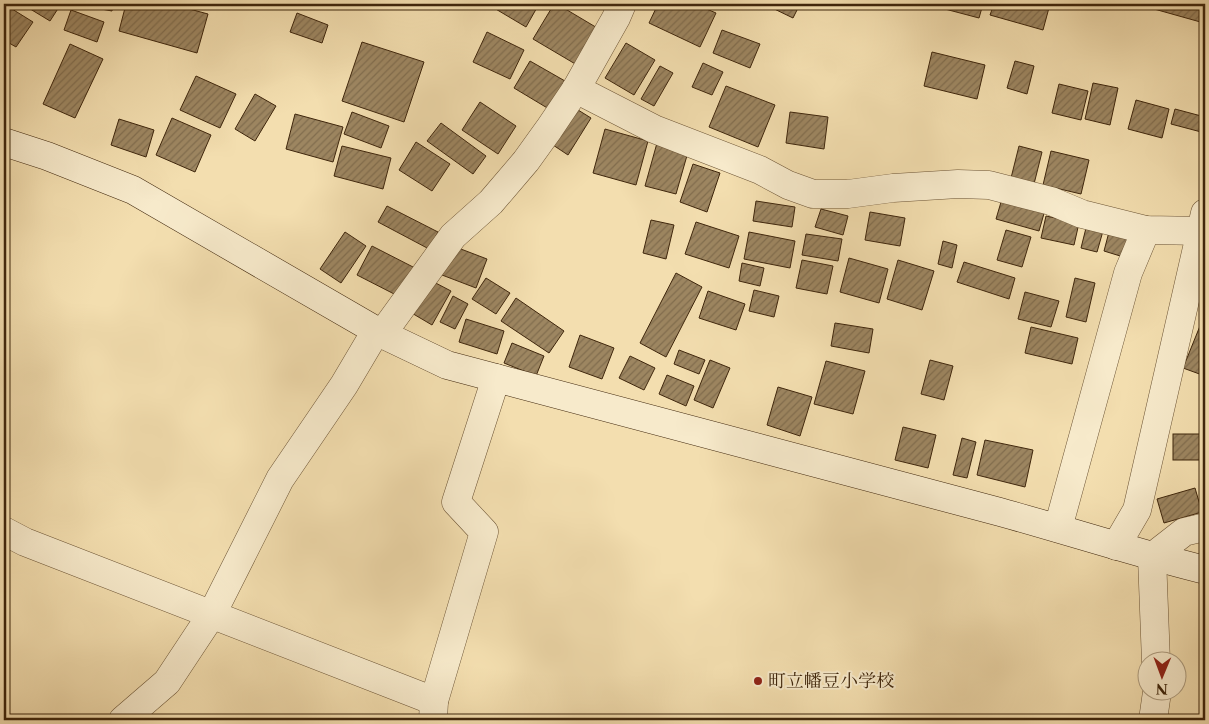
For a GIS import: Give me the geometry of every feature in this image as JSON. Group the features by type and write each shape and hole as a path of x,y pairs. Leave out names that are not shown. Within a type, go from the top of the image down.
{"street":[{"path":"123,720 167,682 212,614 280,479 379,332 453,236 491,202 526,161 576,89 622,4"},
{"path":"576,89 654,129 760,170 788,185 813,194 848,194 893,188 958,184 989,186 1051,201 1082,214 1146,230 1204,224 1136,510 1116,546"},
{"path":"4,142 47,156 133,190 379,332 447,365 1058,528 1152,557 1205,570"},
{"path":"1058,528 1128,273 1146,230"},
{"path":"4,531 25,542 212,614 433,710 484,532 456,502 496,378"},
{"path":"1152,557 1184,532 1205,527"},
{"path":"1152,557 1156,652"},
{"path":"1153,720 1156,702"}],"building":[{"path":"4,4 33,22 16,47 4,40"},
{"path":"22,4 61,4 50,21"},
{"path":"74,4 113,4 112,11"},
{"path":"126,4 171,4 208,14 197,53 119,31"},
{"path":"497,4 539,4 526,27 494,8"},
{"path":"554,4 599,29 577,65 533,39"},
{"path":"658,4 695,4 716,13 700,47 649,23"},
{"path":"764,4 800,4 793,18"},
{"path":"926,4 983,4 979,18"},
{"path":"994,4 1050,4 1043,30 990,15"},
{"path":"1148,4 1205,4 1204,23 1147,7"},
{"path":"71,10 104,22 97,42 64,30"},
{"path":"297,13 328,25 322,43 290,32"},
{"path":"722,30 760,44 750,68 713,53"},
{"path":"487,32 524,50 510,79 473,62"},
{"path":"362,42 424,62 404,122 342,101"},
{"path":"626,43 655,60 634,95 605,78"},
{"path":"70,44 103,59 75,118 43,104"},
{"path":"932,52 985,65 977,99 924,86"},
{"path":"530,61 565,81 549,109 514,88"},
{"path":"1015,61 1034,66 1027,94 1007,88"},
{"path":"703,63 723,72 712,95 692,87"},
{"path":"660,66 673,73 654,106 641,99"},
{"path":"196,76 236,94 220,128 180,110"},
{"path":"1093,83 1118,88 1110,125 1085,119"},
{"path":"1059,84 1088,91 1081,120 1052,113"},
{"path":"726,86 775,105 758,147 709,127"},
{"path":"255,94 276,106 255,141 235,129"},
{"path":"1136,100 1169,109 1162,138 1128,129"},
{"path":"480,102 516,126 498,154 462,130"},
{"path":"570,105 591,118 568,155 547,141"},
{"path":"1175,109 1205,117 1205,133 1171,124"},
{"path":"352,112 389,126 381,148 344,134"},
{"path":"790,112 828,117 824,149 786,143"},
{"path":"295,114 343,127 333,162 286,149"},
{"path":"172,118 211,135 195,172 156,155"},
{"path":"119,119 154,130 146,157 111,145"},
{"path":"441,123 486,156 473,174 427,141"},
{"path":"605,129 648,141 636,185 593,173"},
{"path":"416,142 450,164 432,191 399,170"},
{"path":"657,143 688,152 676,194 645,186"},
{"path":"342,146 391,158 383,189 334,176"},
{"path":"1019,146 1042,152 1034,184 1011,178"},
{"path":"1051,151 1089,160 1081,194 1043,185"},
{"path":"693,164 720,173 707,212 680,202"},
{"path":"1004,192 1047,203 1039,231 996,219"},
{"path":"756,201 795,207 792,227 753,221"},
{"path":"387,206 438,232 429,249 378,222"},
{"path":"821,209 848,216 843,235 815,227"},
{"path":"870,212 905,218 900,246 865,240"},
{"path":"1046,216 1079,223 1074,245 1041,238"},
{"path":"651,220 674,225 666,259 643,253"},
{"path":"1088,220 1105,224 1097,252 1081,248"},
{"path":"696,222 739,236 729,268 685,254"},
{"path":"1006,230 1031,237 1022,267 997,260"},
{"path":"345,232 366,246 341,283 320,269"},
{"path":"749,232 795,241 790,268 744,259"},
{"path":"1109,232 1135,240 1130,259 1104,251"},
{"path":"806,234 842,239 838,261 802,255"},
{"path":"943,241 957,245 952,268 938,264"},
{"path":"372,246 415,268 400,297 357,275"},
{"path":"453,246 487,259 476,288 442,275"},
{"path":"849,258 888,269 879,303 840,292"},
{"path":"802,260 833,266 827,294 796,288"},
{"path":"898,260 934,271 922,310 887,299"},
{"path":"964,262 1015,278 1009,299 957,282"},
{"path":"742,263 764,268 760,286 739,281"},
{"path":"676,273 702,287 666,357 640,343"},
{"path":"486,278 510,293 496,314 472,299"},
{"path":"1075,278 1095,283 1086,322 1066,317"},
{"path":"428,279 451,291 432,325 410,312"},
{"path":"754,290 779,296 774,317 749,311"},
{"path":"708,291 745,304 736,330 699,318"},
{"path":"1025,292 1059,301 1051,327 1018,319"},
{"path":"453,296 468,304 455,329 440,322"},
{"path":"516,298 564,331 549,353 501,321"},
{"path":"466,319 504,331 497,354 459,342"},
{"path":"1202,321 1205,322 1205,376 1183,368"},
{"path":"835,323 873,329 869,353 831,346"},
{"path":"1031,327 1078,338 1072,364 1025,353"},
{"path":"580,335 614,348 602,379 569,367"},
{"path":"512,343 544,356 536,376 504,363"},
{"path":"679,350 705,360 699,374 674,364"},
{"path":"630,356 655,368 644,390 619,378"},
{"path":"710,360 730,368 713,408 694,400"},
{"path":"930,360 953,366 944,400 921,394"},
{"path":"826,361 865,371 853,414 814,404"},
{"path":"667,375 694,386 686,406 659,394"},
{"path":"778,387 812,397 800,436 767,425"},
{"path":"903,427 936,435 928,468 895,460"},
{"path":"1173,434 1205,434 1205,460 1173,460"},
{"path":"962,438 976,442 967,478 953,475"},
{"path":"985,440 1033,450 1025,487 977,475"},
{"path":"1195,488 1202,512 1164,523 1157,499"}],"place":[{"name":"町立幡豆小学校","path":"758,681"}]}
